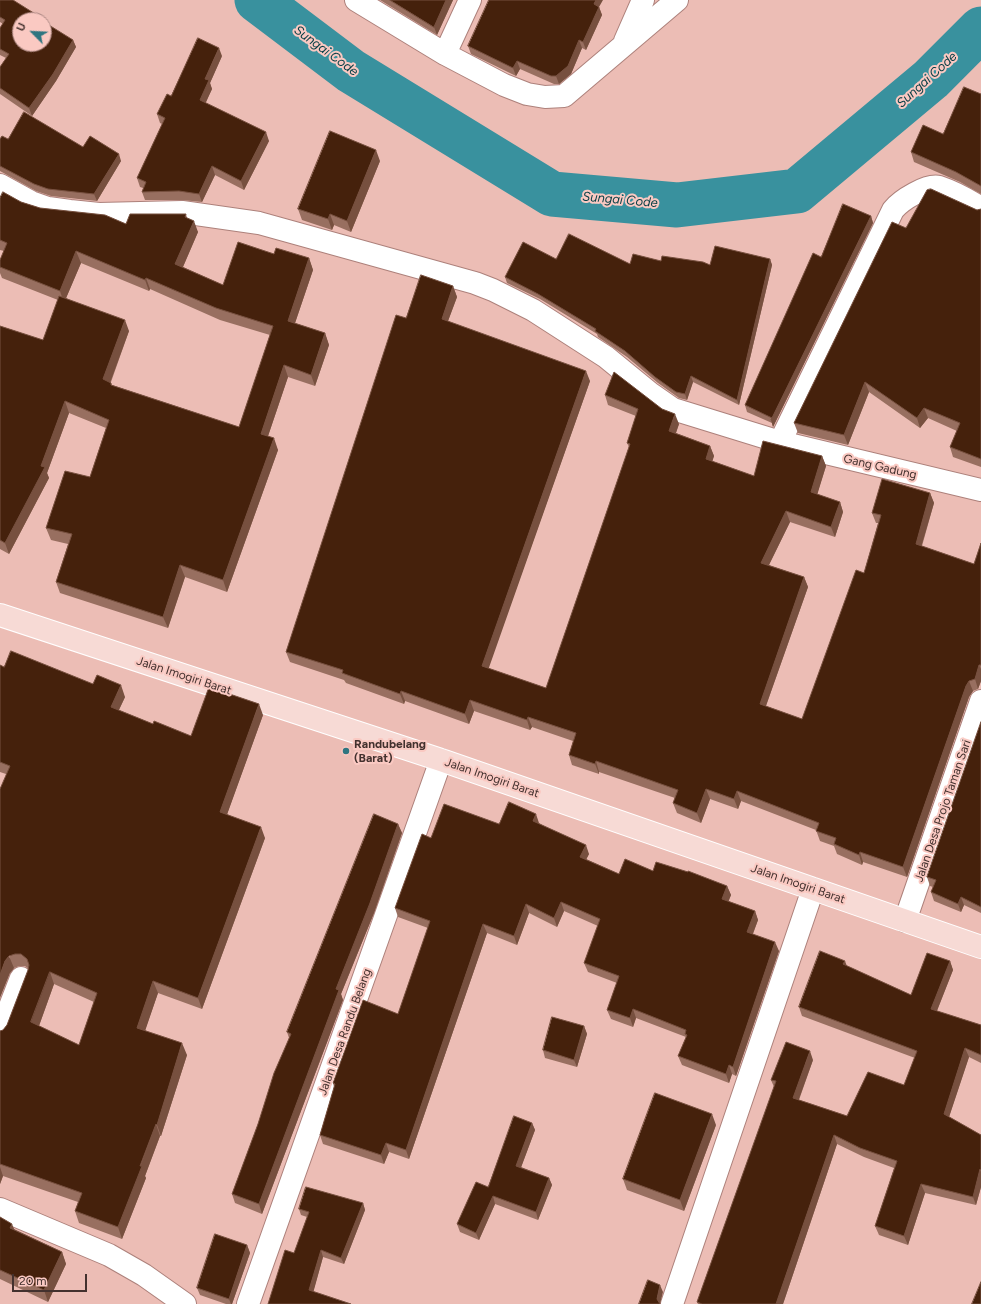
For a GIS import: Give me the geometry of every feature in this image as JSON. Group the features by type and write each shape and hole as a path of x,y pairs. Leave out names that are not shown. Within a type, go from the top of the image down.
{"main road":[{"name":"Jalan Imogiri Barat","path":"0,616 441,760 981,947"}],"street":[{"path":"356,0 445,54 504,86 527,94 556,97 564,96 677,0"},
{"path":"445,54 470,0"},
{"path":"624,45 643,0"},
{"name":"Gang Gadung","path":"0,184 31,202 48,208 100,214 182,212 259,222 475,284 493,290 533,310 606,357 650,393 673,409 783,435 981,490"},
{"path":"783,435 893,210 898,204 929,188 938,187 981,208"},
{"name":"Jalan Desa Projo Taman Sari","path":"905,920 981,701"},
{"name":"Jalan Desa Randu Belang","path":"248,1304 441,760"},
{"path":"672,1304 813,889"},
{"path":"0,1032 21,978"},
{"path":"0,1209 109,1255 144,1275 184,1304"}],"building":[{"path":"0,0 13,0 32,12 12,12 12,52 52,52 52,27 73,40 53,74 29,108 0,88 0,67 9,54 0,49 0,28 5,20 0,17"},
{"path":"390,0 446,0 434,27"},
{"path":"489,0 596,0 594,4 599,7 583,42 579,40 568,66 556,76 551,76 517,61 513,68 468,46"},
{"path":"198,38 219,48 205,79 209,80 200,100 266,132 241,181 212,166 199,194 179,191 142,192 146,182 137,178 165,118 157,114 167,94 171,96"},
{"path":"964,87 981,94 981,186 956,172 911,152 923,125 943,134"},
{"path":"24,112 83,147 90,136 119,154 94,194 48,189 34,184 0,166 0,139 2,136 8,139"},
{"path":"330,131 376,150 347,221 330,214 328,219 298,209"},
{"path":"931,189 977,210 981,209 981,459 950,447 960,423 924,408 917,418 865,382 844,435 794,423 892,222 906,228 927,190"},
{"path":"3,192 21,202 40,208 105,215 126,224 130,214 186,214 185,217 194,221 175,264 223,285 238,242 274,254 276,248 309,258 288,321 325,333 311,375 284,365 261,434 274,438 223,580 180,565 163,617 56,582 72,534 46,528 65,471 90,477 109,420 65,401 41,466 45,467 5,543 0,540 0,326 43,340 59,296 125,320 103,379 111,383 111,385 239,427 273,326 216,308 146,278 145,280 76,251 60,291 0,267 0,260 7,243 0,240 0,198"},
{"path":"843,204 871,216 772,418 745,405 813,253 821,257"},
{"path":"569,234 630,264 633,254 661,261 662,256 703,262 710,265 715,246 770,259 737,400 691,376 685,394 676,392 655,377 625,351 595,331 596,329 538,294 505,277 523,242 556,259"},
{"path":"421,275 453,286 442,319 586,371 482,666 546,688 630,444 627,443 638,409 605,395 614,372 662,409 675,414 669,431 710,446 706,459 754,476 763,441 822,456 811,492 840,502 831,527 786,511 761,563 804,577 760,704 802,719 856,570 864,573 881,515 872,513 882,479 930,493 916,544 974,564 981,543 981,665 979,665 975,679 969,681 966,686 903,867 860,852 859,855 834,844 836,838 816,831 819,823 737,791 734,799 706,789 697,813 673,803 678,790 596,761 595,764 569,755 576,733 528,717 527,720 470,700 465,714 401,691 400,694 342,673 343,670 286,652 396,315 406,318"},
{"path":"11,651 93,684 97,675 121,685 111,707 153,724 154,721 191,736 209,687 259,704 220,812 261,827 198,998 153,981 137,1028 182,1043 157,1125 156,1124 140,1166 142,1166 118,1227 75,1211 82,1193 0,1164 0,1031 7,1025 29,965 27,959 21,954 9,956 5,961 0,975 0,789 10,766 0,762 0,665 4,667","holes":["50,972 97,993 79,1045 31,1022"]},
{"path":"981,722 981,907 961,897 958,904 931,892 936,880 927,877"},
{"path":"509,802 536,814 533,821 586,845 580,857 619,874 625,859 653,871 656,862 688,871 727,886 722,899 755,911 747,932 775,942 733,1067 729,1065 726,1074 678,1056 687,1035 685,1034 686,1030 633,1009 630,1018 607,1010 619,976 584,963 600,919 561,902 554,918 526,904 514,936 483,924 406,1150 386,1143 381,1155 320,1135 335,1084 333,1083 363,1000 398,1014 430,921 395,908 422,834 431,838 444,804 499,824"},
{"path":"374,814 398,824 370,903 336,989 339,990 259,1204 232,1194 258,1124 274,1073 291,1034 287,1032"},
{"path":"820,951 845,961 843,964 911,995 927,953 950,961 931,1009 981,1025 981,1055 965,1048 944,1114 981,1135 981,1170 980,1169 973,1197 921,1184 904,1236 875,1226 897,1161 860,1148 834,1135 776,1304 702,1304 697,1302 776,1081 771,1080 786,1042 810,1051 793,1098 847,1116 868,1072 904,1085 917,1051 799,1007"},
{"path":"552,1017 584,1026 574,1060 543,1050"},
{"path":"655,1093 712,1114 680,1200 623,1179"},
{"path":"514,1116 532,1123 516,1166 549,1178 536,1212 493,1196 476,1233 457,1224 476,1182 488,1187"},
{"path":"306,1187 363,1203 341,1258 321,1250 309,1290 351,1304 268,1304 285,1250 294,1253 309,1212 299,1209"},
{"path":"0,1217 12,1224 10,1228 62,1252 44,1290 0,1270"},
{"path":"215,1234 247,1245 229,1299 197,1288"},
{"path":"648,1280 660,1285 657,1299 660,1304 639,1304"},
{"path":"981,1282 981,1304 972,1304"}],"waterway":[{"name":"Sungai Code","path":"257,0 351,71 552,194 677,205 797,191 931,79 981,29"}],"place":[{"name":"Randubelang (Barat)","path":"346,751"}]}
